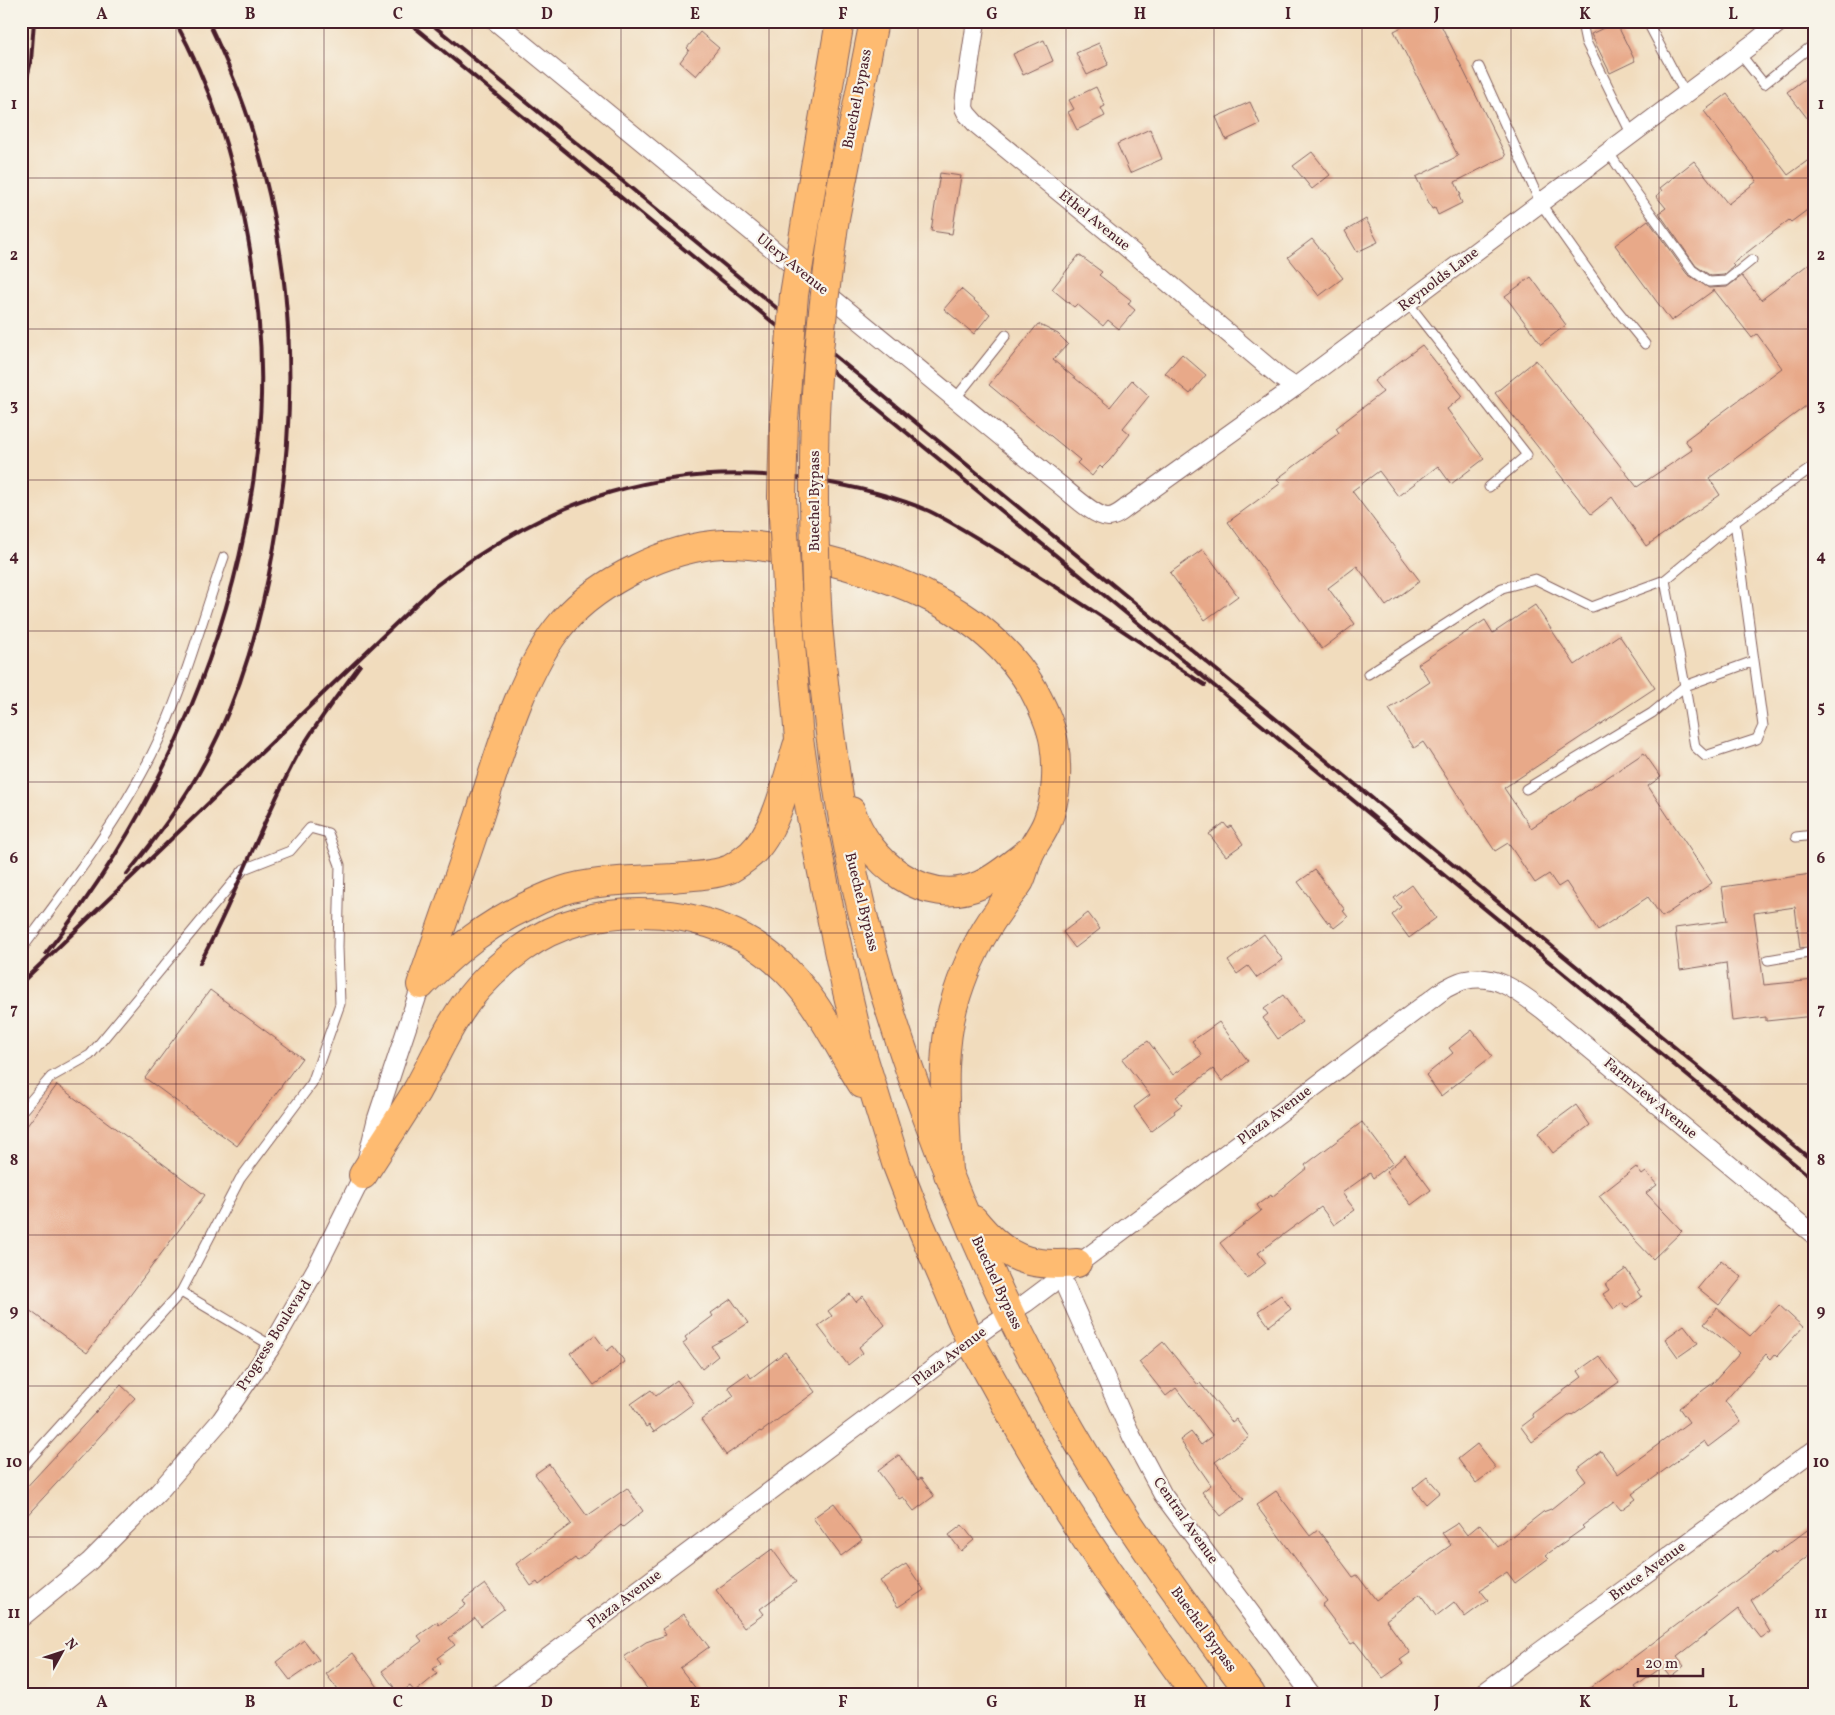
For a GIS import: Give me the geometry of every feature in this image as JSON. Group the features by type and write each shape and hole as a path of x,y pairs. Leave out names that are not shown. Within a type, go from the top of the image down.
{"main road":[{"name":"Buechel Bypass","path":"840,21 794,294 784,420 782,497 789,621 799,739 811,817 845,984 862,1050 896,1163 919,1222 970,1340 1068,1512 1134,1609 1196,1694"},
{"name":"Buechel Bypass","path":"874,21 835,218 816,394 814,524 818,625 834,758 847,842 883,990 902,1050 958,1200 1010,1312 1064,1418 1103,1482 1150,1556 1250,1694"},
{"path":"421,985 514,713 545,646 561,624 575,610 598,592 642,566 678,552 723,544 749,545 793,552 864,570 893,580 923,594 982,630 1002,647 1018,665 1041,703 1050,726 1056,761 1053,804 1047,823 1032,850 1020,880 979,939 956,998 950,1025 945,1066 948,1174"},
{"path":"421,985 465,943 486,928 505,916 548,896 570,888 591,884 702,876 730,869 741,862 762,841 770,826 799,739"},
{"path":"834,758 854,820 866,843 888,866 914,884 938,890 960,889 980,885 1032,850"},
{"path":"363,1175 416,1092 459,1011 482,983 520,949 574,922 600,916 631,913 661,914 687,918 731,931 775,960 794,978 821,1012 838,1046 881,1116"},
{"path":"958,1200 988,1237 1014,1256 1069,1270"}],"street":[{"name":"Ulery Avenue","path":"495,21 1089,508"},
{"name":"Ethel Avenue","path":"976,21 965,95 964,108 967,114 976,124 1120,241 1280,377 1295,387"},
{"name":"Reynolds Lane","path":"1089,508 1107,517 1114,516 1126,508 1295,387 1408,303 1632,136 1781,21"},
{"name":"Farmview Avenue","path":"1478,979 1491,980 1513,988 1543,1010 1814,1235"},
{"name":"Plaza Avenue","path":"499,1694 970,1340 1026,1303 1445,989 1465,980 1478,979"},
{"name":"Progress Boulevard","path":"21,1618 89,1562 157,1494 221,1420 272,1346 317,1267 363,1175 377,1118 421,985"},
{"name":"Central Avenue","path":"1069,1270 1132,1437 1163,1495 1311,1694"},
{"name":"Bruce Avenue","path":"1482,1694 1814,1450"}],"lane":[{"path":"1583,21 1586,42 1632,136"},
{"path":"1647,21 1686,95"},
{"path":"1740,54 1764,84 1814,44"},
{"path":"1479,67 1541,204 1609,300 1645,344"},
{"path":"1609,153 1692,270 1709,282 1726,281 1752,260"},
{"path":"1408,303 1528,455 1489,487"},
{"path":"955,399 1006,335"},
{"path":"1368,674 1502,588 1535,579 1592,607 1665,580 1735,522 1814,466"},
{"path":"1665,580 1695,747 1705,756 1757,739 1763,726 1735,522"},
{"path":"21,950 70,887 130,795 153,752 189,666 224,557"},
{"path":"1526,789 1652,713 1685,686 1754,661"},
{"path":"21,1112 52,1078 90,1055 244,869 290,851 310,828 328,833 340,865 338,947 340,1004 312,1083 240,1179 181,1292 21,1469"},
{"path":"1796,837 1814,835"},
{"path":"1768,960 1814,952"},
{"path":"181,1292 272,1346"}],"building":[{"path":"1414,21 1439,21 1506,156 1455,182 1461,195 1459,196 1462,203 1438,215 1435,208 1432,209 1416,177 1458,156 1394,31"},
{"path":"1616,22 1635,61 1610,73 1591,34"},
{"path":"700,32 719,48 696,76 680,62 689,50 687,48"},
{"path":"1044,40 1053,61 1023,75 1013,54"},
{"path":"1099,43 1108,65 1087,75 1076,53"},
{"path":"1814,72 1814,127 1787,92"},
{"path":"1096,87 1105,106 1101,108 1105,116 1077,130 1068,112 1074,109 1069,100"},
{"path":"1727,94 1788,175 1814,156 1814,205 1791,222 1789,220 1732,264 1734,266 1724,275 1711,276 1696,266 1659,213 1666,208 1656,196 1662,191 1660,188 1694,161 1728,204 1757,181 1704,111"},
{"path":"1250,102 1260,124 1226,140 1216,117"},
{"path":"1150,129 1162,159 1130,173 1117,144"},
{"path":"1312,152 1330,175 1312,189 1293,166"},
{"path":"940,173 961,176 952,234 931,231"},
{"path":"1366,219 1378,242 1357,252 1345,231"},
{"path":"1648,220 1687,274 1709,288 1727,287 1742,276 1761,300 1814,260 1814,400 1709,478 1720,495 1646,546 1612,497 1591,514 1495,393 1536,360 1637,487 1692,450 1685,440 1782,368 1757,334 1752,338 1714,290 1671,321 1615,245"},
{"path":"1312,239 1343,278 1319,296 1288,257"},
{"path":"1079,255 1102,272 1099,275 1131,300 1128,304 1135,310 1119,329 1108,320 1103,326 1077,304 1074,307 1052,289"},
{"path":"1531,277 1566,325 1541,344 1505,296"},
{"path":"961,289 990,314 974,334 944,309"},
{"path":"1038,324 1058,334 1068,344 1053,360 1110,407 1132,380 1149,396 1123,428 1130,434 1110,460 1102,468 1100,466 1092,476 1077,463 1080,460 989,385"},
{"path":"1422,345 1463,396 1447,409 1484,459 1451,484 1438,466 1398,496 1379,471 1352,491 1420,581 1386,606 1357,566 1328,588 1355,624 1322,649 1228,522 1281,483 1277,479 1339,433 1336,428 1383,392 1374,381"},
{"path":"1182,354 1206,375 1190,394 1165,373"},
{"path":"1203,549 1238,596 1205,620 1170,573"},
{"path":"1535,605 1575,665 1619,635 1655,688 1504,788 1531,828 1644,753 1661,777 1648,786 1712,883 1662,917 1648,897 1598,930 1566,882 1558,887 1549,874 1535,883 1508,843 1495,851 1423,742 1414,748 1389,709 1430,682 1418,664 1485,620 1493,633"},
{"path":"1224,823 1228,828 1231,826 1243,844 1226,856 1209,834"},
{"path":"1315,870 1345,910 1343,911 1348,917 1334,928 1328,923 1298,882"},
{"path":"1811,874 1814,897 1814,946 1800,948 1795,907 1754,913 1764,985 1814,980 1814,1016 1766,1021 1766,1017 1732,1021 1726,963 1680,970 1675,928 1727,921 1722,887"},
{"path":"1412,885 1436,918 1409,938 1392,915 1401,907 1394,898"},
{"path":"1088,913 1100,929 1075,948 1063,932"},
{"path":"1264,934 1283,960 1257,978 1248,966 1237,974 1228,961"},
{"path":"210,990 302,1058 237,1146 145,1078"},
{"path":"1283,995 1302,1022 1278,1039 1263,1018 1268,1014 1264,1009"},
{"path":"1219,1022 1248,1061 1222,1081 1213,1069 1176,1097 1182,1105 1174,1111 1175,1113 1151,1131 1134,1107 1150,1095 1122,1059 1148,1041 1173,1075 1202,1055 1192,1041"},
{"path":"1472,1030 1492,1056 1441,1096 1426,1075 1453,1053 1449,1048"},
{"path":"57,1085 205,1195 87,1353 21,1304 21,1134"},
{"path":"1576,1105 1590,1125 1553,1153 1538,1133"},
{"path":"1362,1122 1393,1163 1373,1178 1370,1173 1342,1193 1355,1210 1334,1225 1321,1207 1258,1253 1266,1263 1247,1278 1220,1243 1261,1211 1257,1205 1271,1195 1272,1197 1307,1168 1305,1165"},
{"path":"1405,1155 1431,1190 1411,1205 1386,1172"},
{"path":"1636,1167 1642,1175 1646,1172 1657,1185 1646,1193 1682,1231 1653,1259 1633,1238 1599,1196"},
{"path":"1721,1260 1742,1277 1719,1305 1698,1288"},
{"path":"1626,1269 1640,1290 1638,1291 1642,1297 1626,1308 1622,1303 1614,1309 1603,1294 1609,1290 1605,1284"},
{"path":"850,1294 856,1302 863,1296 885,1325 859,1347 863,1353 848,1365 818,1326 832,1316 828,1311"},
{"path":"1281,1295 1291,1309 1269,1326 1258,1311"},
{"path":"731,1299 748,1323 711,1346 718,1356 702,1369 683,1343 687,1340 685,1337 713,1316 711,1313"},
{"path":"1779,1305 1803,1327 1777,1356 1775,1354 1771,1359 1766,1354 1725,1401 1741,1422 1708,1447 1704,1441 1632,1494 1636,1499 1621,1510 1614,1502 1582,1526 1584,1528 1546,1555 1549,1558 1515,1583 1507,1572 1480,1590 1488,1600 1465,1617 1454,1602 1436,1616 1420,1594 1386,1620 1410,1653 1400,1660 1403,1664 1383,1678 1355,1642 1351,1644 1322,1605 1327,1601 1256,1505 1276,1491 1310,1536 1318,1530 1353,1577 1357,1575 1376,1600 1451,1545 1442,1533 1458,1523 1467,1535 1480,1524 1498,1547 1586,1481 1577,1469 1601,1451 1618,1474 1689,1422 1679,1408 1713,1383 1740,1353 1704,1324 1717,1308 1750,1336"},
{"path":"1684,1325 1698,1343 1678,1357 1665,1339"},
{"path":"595,1335 607,1351 613,1346 625,1362 594,1385 570,1353"},
{"path":"1163,1342 1198,1385 1200,1383 1232,1422 1236,1419 1249,1437 1215,1462 1244,1499 1221,1516 1202,1492 1211,1485 1180,1440 1191,1432 1201,1445 1213,1436 1176,1388 1166,1396 1139,1362"},
{"path":"785,1352 815,1392 726,1455 701,1420 734,1396 728,1387 748,1373 751,1378"},
{"path":"1599,1356 1619,1382 1532,1442 1521,1427 1534,1417 1532,1414 1582,1377 1578,1371"},
{"path":"677,1380 694,1403 654,1432 649,1425 646,1427 631,1404 651,1390 656,1396"},
{"path":"121,1385 135,1398 21,1522 21,1493"},
{"path":"1477,1444 1496,1468 1476,1483 1458,1459"},
{"path":"899,1455 918,1480 921,1478 934,1496 914,1511 903,1497 899,1499 878,1471"},
{"path":"549,1464 587,1516 627,1488 643,1511 623,1527 621,1525 577,1561 575,1558 539,1585 537,1582 531,1586 516,1564 571,1524 535,1474"},
{"path":"1427,1477 1440,1492 1426,1504 1413,1488"},
{"path":"834,1503 862,1540 841,1556 813,1518"},
{"path":"962,1525 974,1540 961,1551 949,1535"},
{"path":"1814,1525 1814,1552 1751,1600 1770,1632 1761,1638 1738,1609 1677,1657 1684,1666 1670,1677 1662,1667 1635,1687 1640,1694 1581,1694 1618,1669 1774,1552 1775,1554"},
{"path":"772,1549 796,1582 760,1609 764,1614 744,1628 716,1590"},
{"path":"906,1564 924,1590 898,1607 880,1581"},
{"path":"485,1584 504,1609 481,1626 475,1618 449,1638 455,1645 437,1658 441,1663 433,1669 437,1674 415,1692 410,1686 399,1694 382,1671 422,1641 418,1636 437,1622 439,1625 466,1605 463,1600"},
{"path":"684,1614 709,1647 680,1668 700,1694 651,1694 624,1657 646,1642 666,1635 662,1629"},
{"path":"304,1640 319,1660 290,1680 276,1662"},
{"path":"353,1653 383,1694 341,1694 326,1674"}],"railway":[{"path":"21,102 31,61 34,21"},
{"path":"46,953 87,897 125,838 159,777 188,713 213,647 233,580 248,511 258,442 261,391 260,340 256,289 243,210 229,154 211,99 175,21"},
{"path":"127,874 170,818 189,789 207,758 230,707 249,655 263,602 282,494 289,389 288,337 277,234 266,182 248,116 208,21"},
{"path":"407,21 1814,1180"},
{"path":"428,21 1814,1162"},
{"path":"21,983 433,588 476,557 520,530 565,508 611,492 659,481 708,475 759,475 828,482 901,500 939,516 1007,556 1082,603 1205,685"},
{"path":"200,963 297,756 319,721 360,665"}]}
